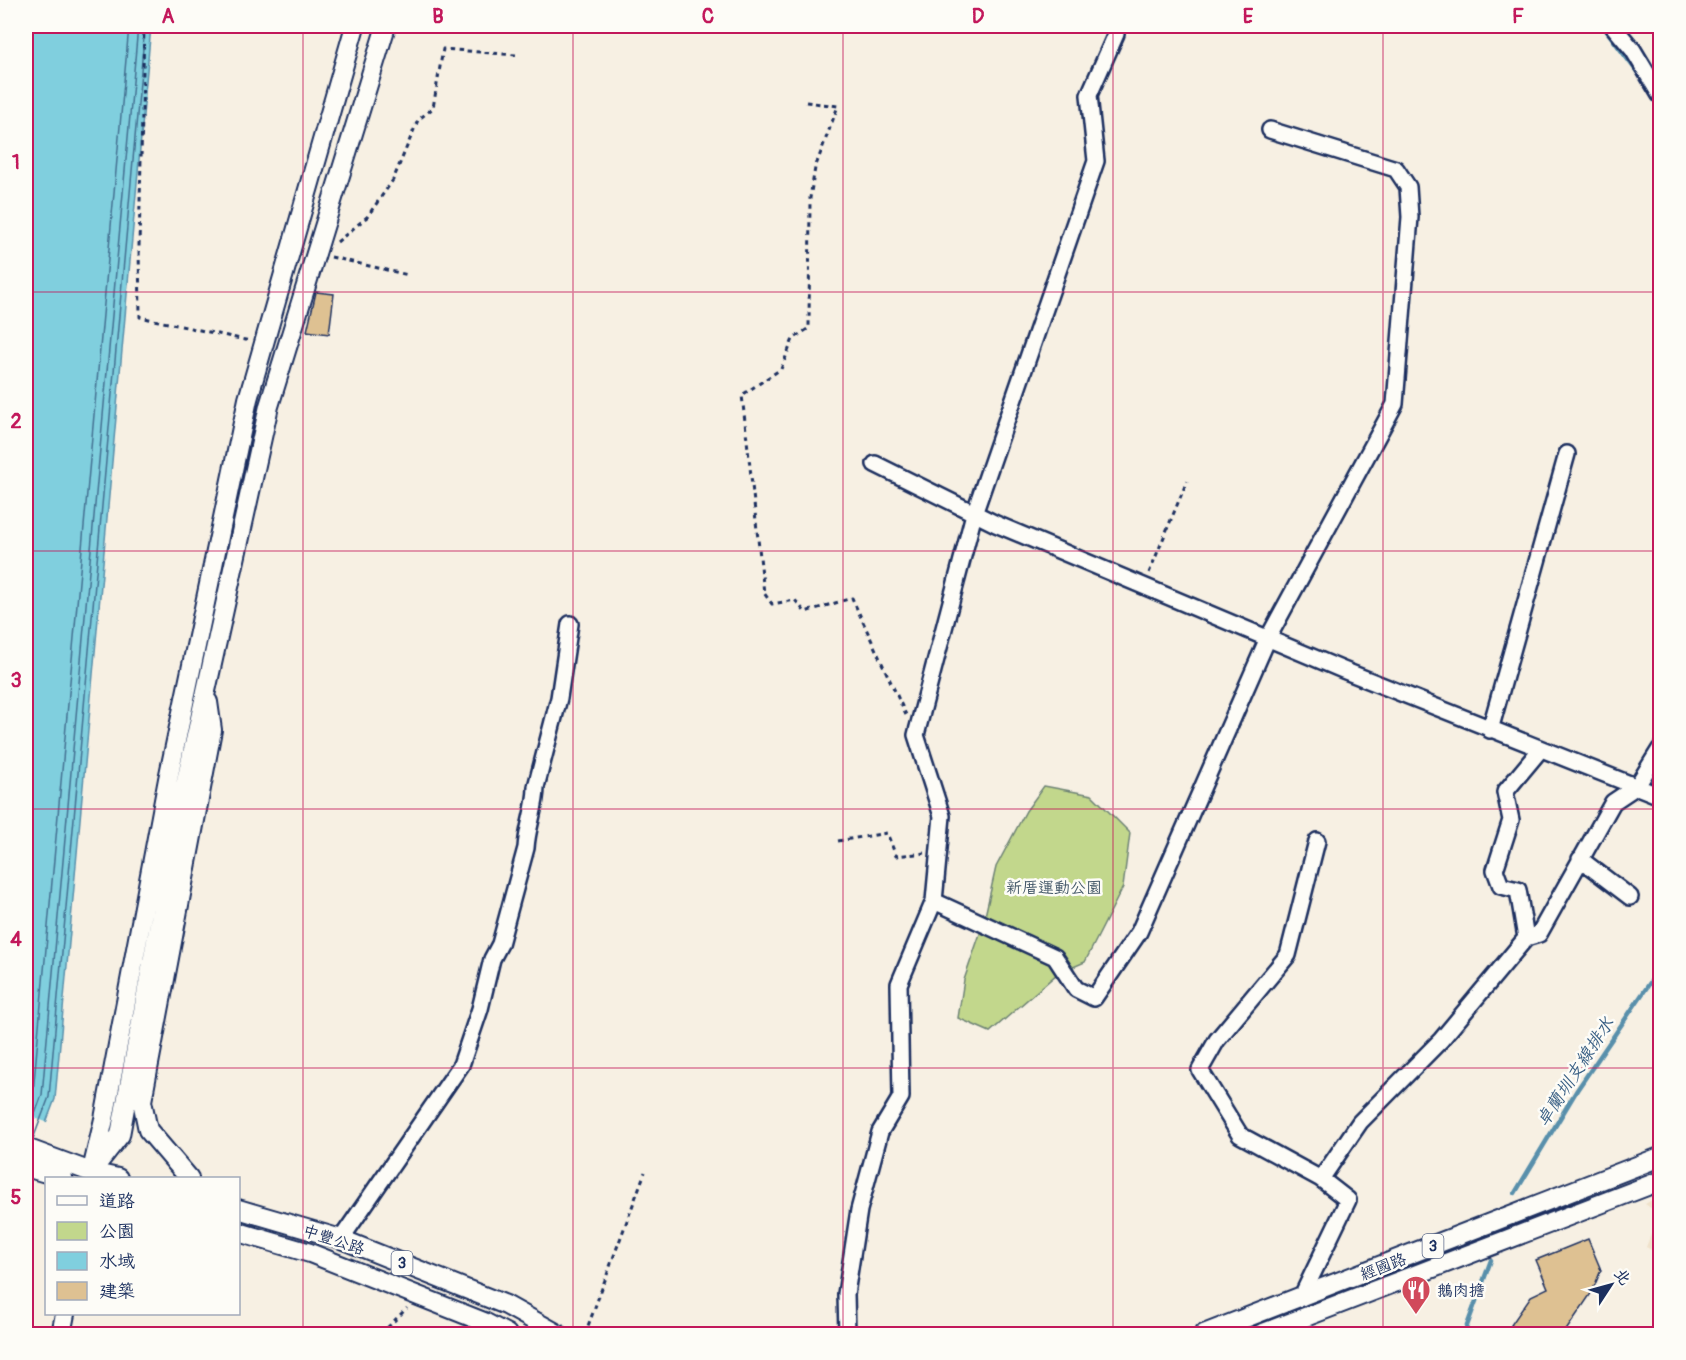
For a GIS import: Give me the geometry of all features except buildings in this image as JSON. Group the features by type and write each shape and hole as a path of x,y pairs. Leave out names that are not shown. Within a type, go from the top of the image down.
{"main road":[{"path":"91,1175 104,1119 186,693 248,399 355,26"},
{"path":"91,1175 120,1136 176,830 269,406 319,254 386,26"},
{"path":"186,693 206,693"},
{"path":"187,1177 148,1130 142,1101 212,730 206,693"},
{"path":"26,1148 91,1175"},
{"name":"經國路","path":"1204,1335 1660,1157"},
{"path":"26,1167 57,1177"},
{"name":"經國路","path":"1262,1335 1281,1331 1660,1181"},
{"name":"中豐公路","path":"240,1210 341,1239 488,1298 558,1335"},
{"name":"中豐公路","path":"240,1233 310,1253 478,1319 507,1335"},
{"path":"478,1319 488,1298"},
{"path":"61,1335 65,1315"}],"lane":[{"path":"847,1335 846,1294 859,1210 880,1132 901,1097 899,984 934,901 942,816 916,735 974,514 1096,161 1089,95 1116,34 1116,26"},
{"path":"1612,26 1633,50 1660,95"},
{"path":"934,901 1055,957 1076,989 1094,998 1139,932 1268,638 1395,404 1410,217 1408,187 1396,169 1270,130"},
{"path":"1490,729 1567,454"},
{"path":"875,464 974,514 1144,586 1540,750 1660,796"},
{"path":"341,1239 461,1065 480,1009 492,959 500,944 526,848 526,834 536,802 536,787 559,698 570,624"},
{"path":"1321,1179 1360,1122 1441,1041 1526,938 1539,934 1613,802 1637,786 1660,749"},
{"path":"1526,938 1518,890 1501,886 1495,870 1511,820 1505,792 1540,750"},
{"path":"1301,1298 1348,1200 1321,1179 1240,1136 1200,1070 1217,1040 1288,955 1317,841"},
{"path":"1581,860 1630,897"},
{"path":"1280,1307 1281,1331"}],"path":[{"path":"144,26 139,246 140,317 264,344"},
{"path":"319,254 367,217 393,180 418,120 433,108 443,49 516,55"},
{"path":"806,102 838,106 815,168 810,198 809,328 793,339 781,369 742,394 764,593 772,604 795,600 805,612 852,598 916,735"},
{"path":"319,254 408,274"},
{"path":"1144,586 1187,481"},
{"path":"838,841 887,833 896,856 939,852"},
{"path":"585,1335 645,1172"},
{"path":"381,1335 419,1296"}],"shaded area":[{"path":"1660,1195 1660,1255 1646,1247 1659,1214 1645,1204"}],"green space":[{"name":"新厝運動公園","path":"1044,786 1092,795 1130,833 1123,887 1085,962 1057,974 990,1032 958,1018 964,980 983,925 996,867 1026,811"}],"water":[{"path":"26,26 151,26 55,1099 26,1175"}],"pier":[{"path":"26,1115 49,1123 32,1166 26,1163"}],"waterway":[{"name":"卓蘭圳支線排水","path":"1603,26 1640,76"},
{"name":"卓蘭圳支線排水","path":"1515,1193 1577,1090 1660,968"},
{"name":"卓蘭圳支線排水","path":"1464,1334 1491,1260"}],"place":[{"name":"鵝肉擔","path":"1416,1316"}]}
